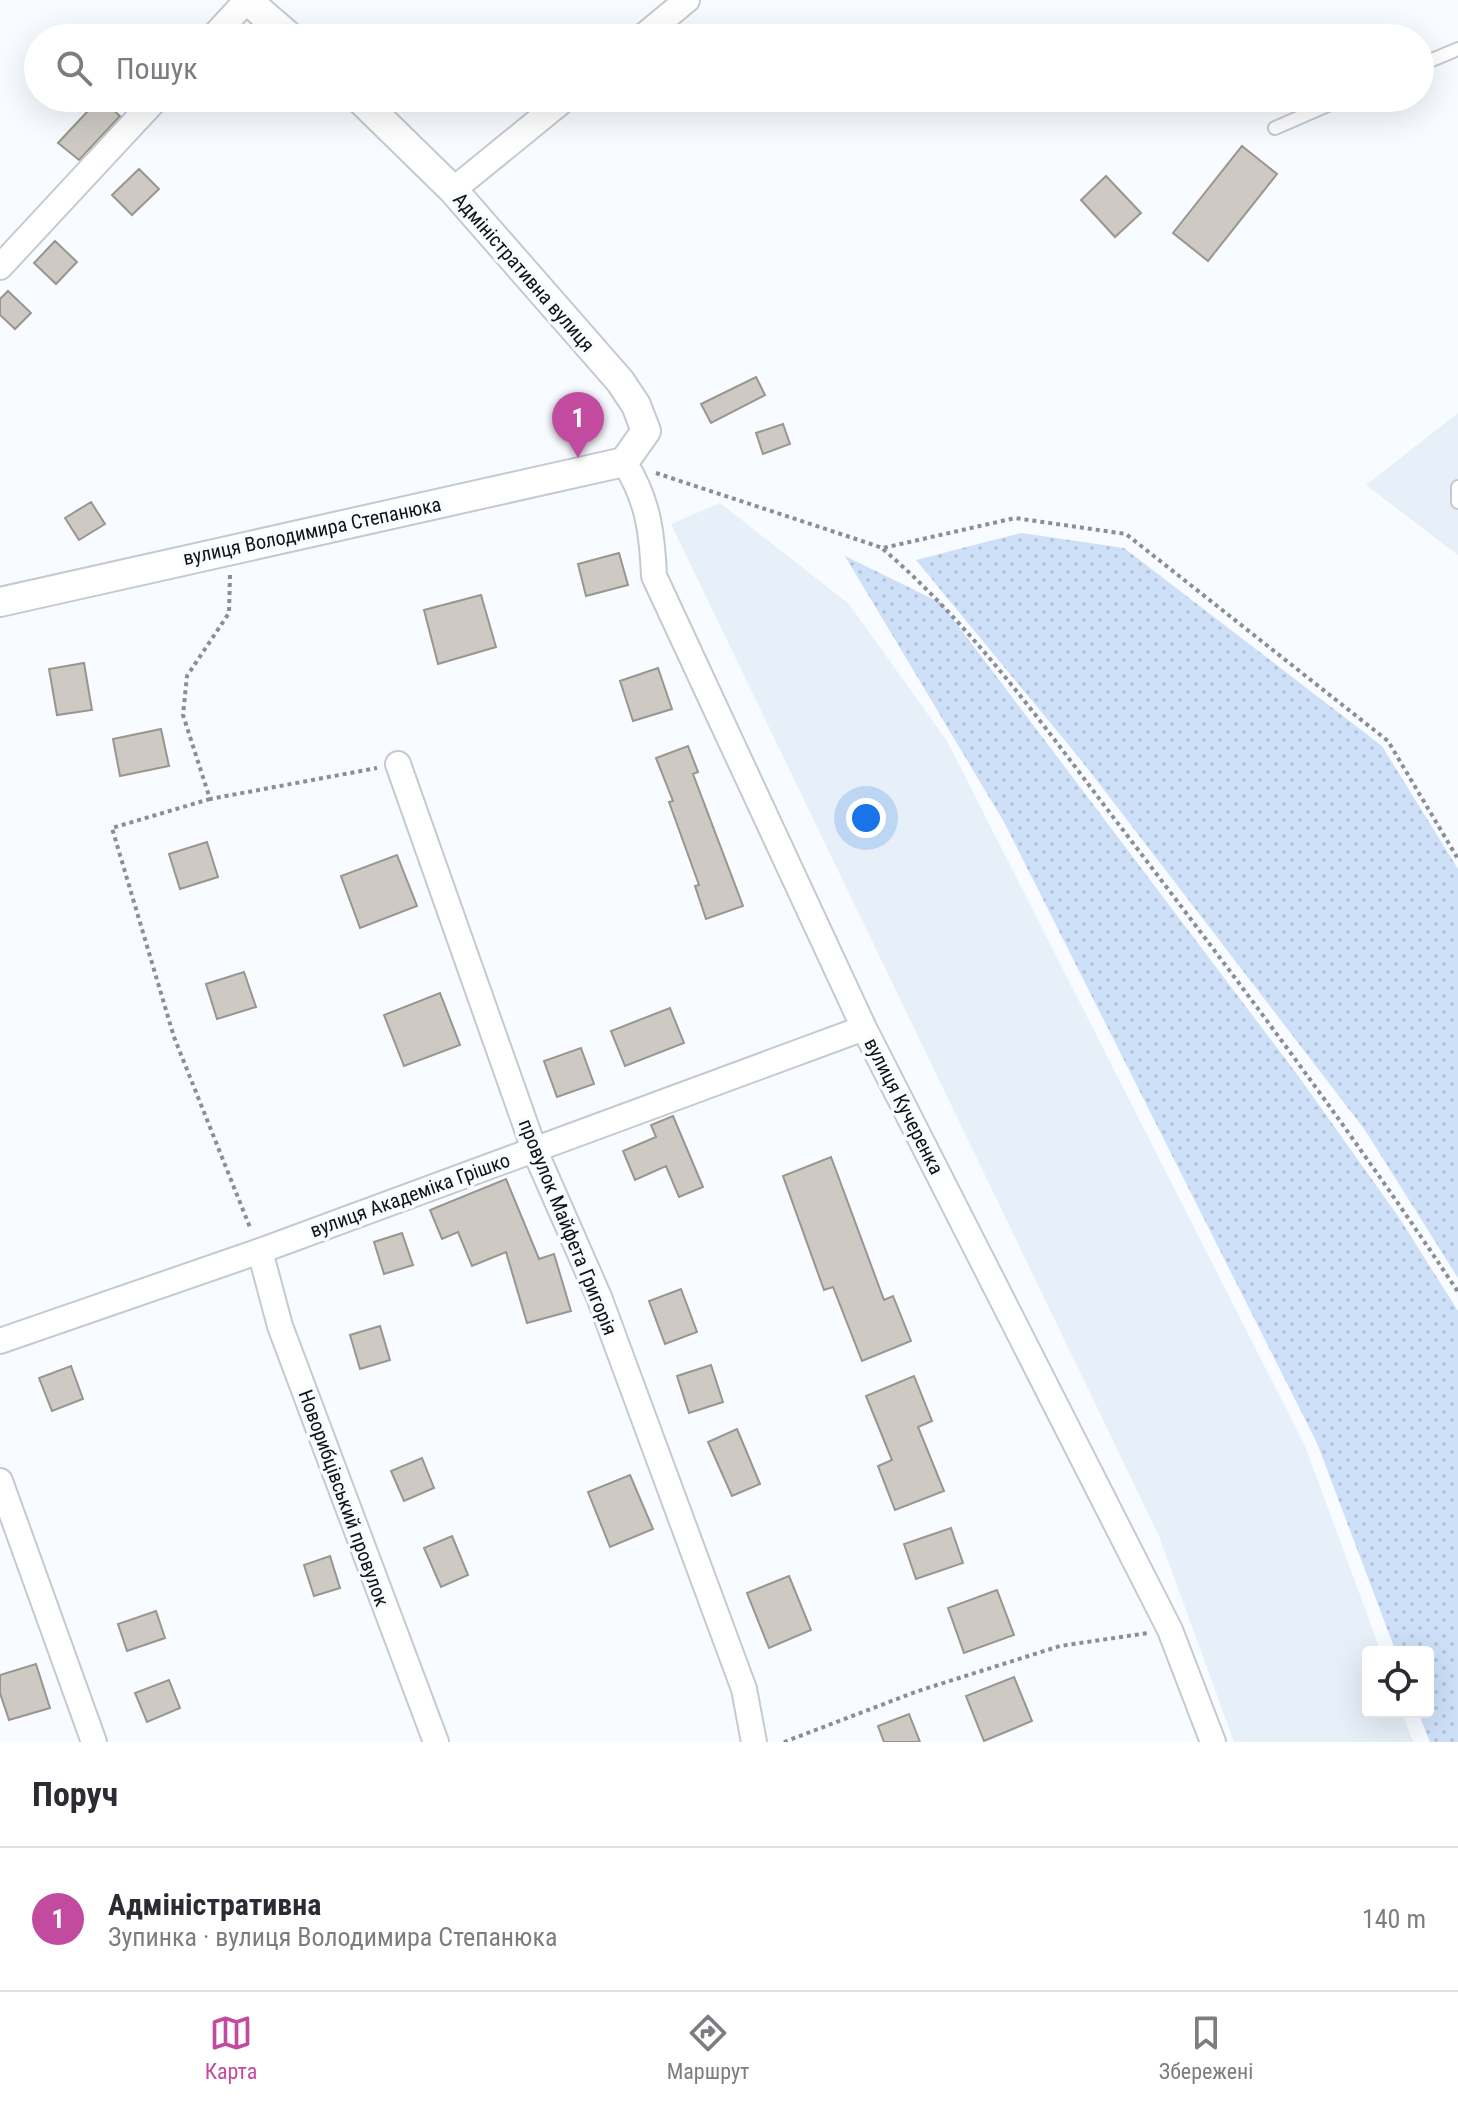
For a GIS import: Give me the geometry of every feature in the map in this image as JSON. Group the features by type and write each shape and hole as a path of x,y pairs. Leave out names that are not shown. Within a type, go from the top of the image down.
{"street":[{"path":"225,24 247,0 275,24"},
{"path":"658,24 687,0"},
{"path":"0,267 144,112"},
{"name":"Адміністративна вулиця","path":"373,112 453,190 620,381 636,405 646,431 624,462"},
{"path":"453,190 549,112"},
{"name":"вулиця Володимира Степанюка","path":"0,602 624,462"},
{"name":"вулиця Кучеренка","path":"624,462 638,485 652,522 654,576 864,1028 1170,1630 1213,1742"},
{"name":"провулок Майфета Григорія","path":"398,764 534,1149 599,1297 744,1689 754,1742"},
{"name":"вулиця Академіка Грішко","path":"0,1341 260,1251 864,1028"},
{"name":"Новорибцівський провулок","path":"260,1251 296,1368 436,1742"},
{"path":"0,1481 94,1742"}],"lane":[{"path":"1434,59 1458,49"},
{"path":"1275,128 1312,112"},
{"path":"1458,487 1458,502"}],"path":[{"path":"624,462 883,548 918,579 995,664 1256,1004 1373,1163 1458,1292"},
{"path":"883,548 1015,518 1126,534 1388,741 1458,859"},
{"path":"210,799 183,715 187,676 229,613 230,548"},
{"path":"260,1251 174,1037 112,828 210,799 398,764"},
{"path":"784,1742 918,1691 1060,1646 1170,1630"}],"shaded area":[{"path":"1458,413 1458,555 1366,485"},
{"path":"720,503 849,604 947,741 1305,1446 1379,1646 1362,1646 1362,1718 1404,1718 1413,1742 1234,1742 1159,1536 671,524"},
{"path":"1021,533 1124,548 1382,746 1458,869 1458,1278 1365,1130 1081,760 916,560"},
{"path":"845,556 941,603 1299,1077 1400,1219 1458,1311 1458,1742 1430,1742 1420,1718 1434,1718 1434,1646 1394,1646 1317,1443 1004,822"}],"building":[{"path":"87,112 116,112 120,116 79,160 58,143"},
{"path":"1242,146 1277,174 1208,261 1173,233"},
{"path":"139,169 159,189 132,215 112,195"},
{"path":"1106,176 1141,213 1115,237 1081,200"},
{"path":"55,241 77,262 56,284 34,263"},
{"path":"8,291 31,313 15,329 0,315 0,299"},
{"path":"756,377 765,395 711,423 701,404"},
{"path":"783,424 790,444 763,454 756,433"},
{"path":"91,502 105,524 79,540 65,518"},
{"path":"619,553 628,585 586,596 578,564"},
{"path":"481,595 496,647 438,664 424,610"},
{"path":"84,663 92,710 57,715 49,669"},
{"path":"658,668 672,709 633,721 620,681"},
{"path":"161,729 169,766 120,776 113,739"},
{"path":"688,746 698,772 693,774 743,906 706,919 695,886 699,885 669,802 673,801 656,758"},
{"path":"207,842 218,877 180,889 169,854"},
{"path":"397,855 417,906 360,928 341,876"},
{"path":"244,972 256,1007 217,1019 206,984"},
{"path":"440,993 460,1045 404,1066 384,1015"},
{"path":"670,1008 684,1043 625,1066 611,1031"},
{"path":"581,1048 594,1084 557,1097 544,1061"},
{"path":"673,1116 703,1187 679,1197 666,1166 635,1180 623,1151 656,1137 651,1125"},
{"path":"831,1157 884,1300 893,1296 911,1341 862,1361 833,1287 824,1290 783,1176"},
{"path":"506,1179 539,1259 554,1254 571,1311 527,1323 506,1252 472,1266 458,1232 442,1239 430,1210"},
{"path":"402,1233 413,1265 384,1274 374,1242"},
{"path":"681,1289 697,1332 665,1344 649,1301"},
{"path":"380,1326 390,1360 360,1369 350,1335"},
{"path":"711,1365 723,1402 689,1413 677,1376"},
{"path":"71,1366 83,1399 52,1411 39,1378"},
{"path":"914,1376 932,1421 918,1427 944,1491 895,1510 878,1466 892,1460 866,1396"},
{"path":"737,1429 760,1484 732,1496 708,1442"},
{"path":"422,1458 434,1488 404,1501 391,1471"},
{"path":"630,1475 653,1529 610,1547 588,1492"},
{"path":"951,1528 963,1563 916,1579 904,1544"},
{"path":"452,1536 468,1575 441,1587 424,1548"},
{"path":"330,1556 340,1588 314,1596 304,1565"},
{"path":"789,1576 811,1630 769,1648 747,1593"},
{"path":"997,1590 1014,1635 964,1653 948,1608"},
{"path":"156,1611 165,1638 127,1651 118,1624"},
{"path":"36,1664 50,1708 9,1720 0,1693 0,1675"},
{"path":"1014,1677 1032,1721 984,1741 966,1696"},
{"path":"169,1680 180,1708 147,1722 135,1693"},
{"path":"909,1714 920,1742 884,1742 878,1726"}],"place":[{"name":"Адміністративна","path":"578,458"}]}
